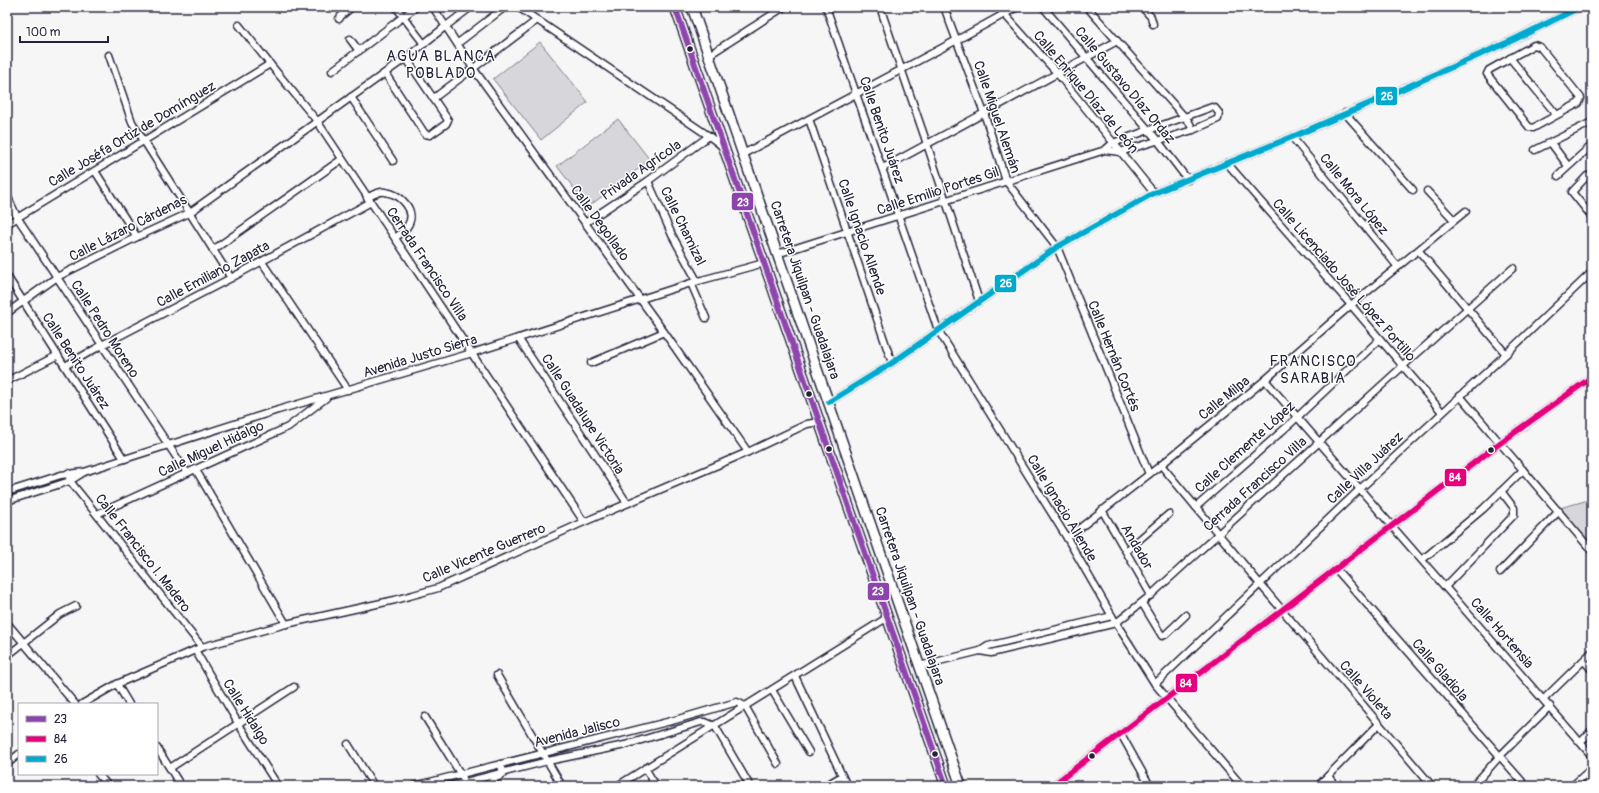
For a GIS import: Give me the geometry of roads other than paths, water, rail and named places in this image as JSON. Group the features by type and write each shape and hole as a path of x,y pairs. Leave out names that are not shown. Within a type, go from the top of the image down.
{"highway":[{"name":"Carretera Jiquilpan - Guadalajara","path":"675,7 888,617 943,785"},
{"name":"Carretera Jiquilpan - Guadalajara","path":"692,7 961,786"}],"street":[{"path":"339,19 352,7"},
{"path":"396,7 403,12 424,44"},
{"path":"332,71 359,51 403,12 416,7"},
{"name":"Calle Degollado","path":"433,7 473,68 664,332 748,452"},
{"path":"317,121 352,98 471,7"},
{"path":"458,43 506,7"},
{"path":"518,7 709,136 724,148"},
{"path":"709,56 784,7"},
{"name":"Calle Benito Juárez","path":"826,7 900,216 938,330"},
{"path":"880,7 979,301"},
{"name":"Calle Miguel Alemán","path":"944,7 984,113 1006,181 1057,247"},
{"name":"Calle Enrique Díaz de León","path":"998,7 1056,74 1154,193"},
{"path":"743,154 1017,7"},
{"name":"Calle Gustavo Díaz Ordaz","path":"1043,7 1148,129 1188,180"},
{"path":"1087,7 1184,116 1193,130"},
{"path":"1142,7 1151,17 1153,24"},
{"path":"829,402 892,363 1057,247 1154,193 1292,137 1522,36 1580,7"},
{"path":"434,98 537,20"},
{"name":"Cerrada Francisco Villa","path":"239,25 317,121 584,522"},
{"path":"1522,36 1527,48"},
{"path":"350,39 359,51"},
{"path":"1513,40 1520,52"},
{"path":"883,168 1117,41"},
{"path":"1534,45 1540,47 1581,98 1579,103 1531,128 1488,76 1489,70 1527,48 1534,45"},
{"path":"108,55 132,122 143,142 231,278"},
{"path":"384,73 427,135 448,122 434,98 406,58"},
{"path":"1510,58 1556,114"},
{"name":"Calle Joséfa Ortiz de Domínguez","path":"7,224 270,64"},
{"path":"352,98 393,162"},
{"name":"Calle Emilio Portes Gil","path":"777,254 848,233 946,200 1106,150 1120,152 1193,130 1218,119 1219,113 1212,107 1184,116 1113,143 1106,150"},
{"path":"1345,113 1413,190"},
{"name":"Calle Ignacio Allende","path":"809,119 892,363"},
{"name":"Calle Lázaro Cárdenas","path":"7,313 57,277 137,237 190,213 317,121"},
{"path":"1535,150 1591,124"},
{"name":"Privada Agrícola","path":"585,223 648,181 709,136"},
{"name":"Calle Mora López","path":"1292,137 1398,267"},
{"path":"1551,143 1568,166"},
{"path":"1558,176 1592,145"},
{"path":"213,250 342,159"},
{"name":"Calle Licenciado José López Portillo","path":"1227,163 1442,412"},
{"path":"95,171 137,237"},
{"path":"1592,176 1587,176 1572,192 1592,217"},
{"name":"Calle Chamizal","path":"648,181 694,282 706,318"},
{"path":"1427,191 1454,220"},
{"name":"Calle Emiliano Zapata","path":"65,366 102,345 262,262 383,192 399,197 406,203 410,212 407,226 395,238"},
{"name":"Calle Pedro Moreno","path":"7,196 17,217 167,446 187,473"},
{"name":"Calle Milpa","path":"1066,538 1161,465 1265,380 1351,305 1419,251 1466,211"},
{"name":"Calle Hernán Cortés","path":"1057,247 1149,474"},
{"path":"1419,251 1506,354"},
{"path":"262,262 348,390"},
{"name":"Avenida Justo Sierra","path":"7,492 68,473 84,472 278,410 472,353 694,282 764,263"},
{"name":"Cerrada Francisco Villa","path":"980,651 991,653 1116,624 1151,595 1513,268"},
{"name":"Calle Villa Juárez","path":"1155,684 1360,489 1592,272"},
{"name":"Calle Benito Juárez","path":"7,276 124,459"},
{"name":"Calle Ignacio Allende","path":"938,330 1066,538 1116,624 1155,684 1242,786"},
{"path":"592,363 664,332"},
{"name":"Calle Guadalupe Victoria","path":"518,338 627,503"},
{"name":"Calle Clemente López","path":"1196,507 1380,339"},
{"path":"7,374 9,381 58,355"},
{"path":"1052,786 1500,443 1592,377"},
{"path":"1265,380 1392,526"},
{"name":"Calle Miguel Hidalgo","path":"98,514 288,427 328,396"},
{"path":"1460,396 1592,551"},
{"name":"Calle Vicente Guerrero","path":"84,703 117,684 202,647 286,624 395,600 438,588 627,503 748,452 807,424 819,422"},
{"path":"1161,465 1282,610"},
{"path":"196,470 286,624"},
{"path":"1422,560 1483,509 1523,470"},
{"name":"Avenida Justo Sierra","path":"7,501 70,481 84,472"},
{"name":"Calle Francisco I. Madero","path":"68,473 70,481 98,514 202,647"},
{"path":"24,487 27,495"},
{"path":"1445,587 1514,515 1514,508 1501,491"},
{"name":"Andador","path":"1102,510 1151,595"},
{"path":"1500,572 1559,511"},
{"path":"1126,550 1169,514"},
{"name":"Calle Hortensia","path":"1392,526 1592,756"},
{"name":"Calle Gladiola","path":"1336,569 1526,786"},
{"path":"1142,603 1162,636 1165,635 1186,615"},
{"path":"7,656 60,614 76,606"},
{"name":"Calle Violeta","path":"1282,610 1432,786"},
{"name":"Cerrada Francisco Villa","path":"919,666 980,651 988,646 1112,616"},
{"path":"617,786 888,617"},
{"path":"7,623 74,703"},
{"name":"Calle Hidalgo","path":"195,650 238,723 278,786"},
{"path":"1544,699 1592,652"},
{"path":"1584,661 1592,670"},
{"path":"497,675 562,786"},
{"path":"795,676 847,786"},
{"path":"117,684 128,703"},
{"path":"170,768 294,687"},
{"path":"772,690 809,752"},
{"name":"Avenida Jalisco","path":"414,786 543,752 675,720 736,702 745,706"},
{"path":"745,706 778,764"},
{"path":"1473,786 1500,756 1550,706"},
{"path":"425,717 466,784"},
{"name":"Avenida Jalisco","path":"450,786 466,784 548,761 624,745 700,722 705,722 715,726"},
{"path":"1318,786 1379,724"},
{"path":"715,726 750,786"},
{"path":"1581,742 1592,730"},
{"path":"621,733 624,745"},
{"path":"1121,734 1150,786"},
{"path":"580,743 583,754"},
{"path":"348,744 374,786"},
{"path":"158,750 181,786"},
{"path":"7,764 18,755"},
{"path":"486,786 504,773 500,764"},
{"path":"645,768 656,786"},
{"path":"1572,786 1592,768"},
{"path":"99,775 108,786"},
{"path":"825,786 842,776"},
{"path":"1328,776 1336,786"},
{"path":"626,780 630,786"}],"district":[{"name":"AGUA BLANCA POBLADO","path":"441,64"},
{"name":"FRANCISCO SARABIA","path":"1313,370"}]}
